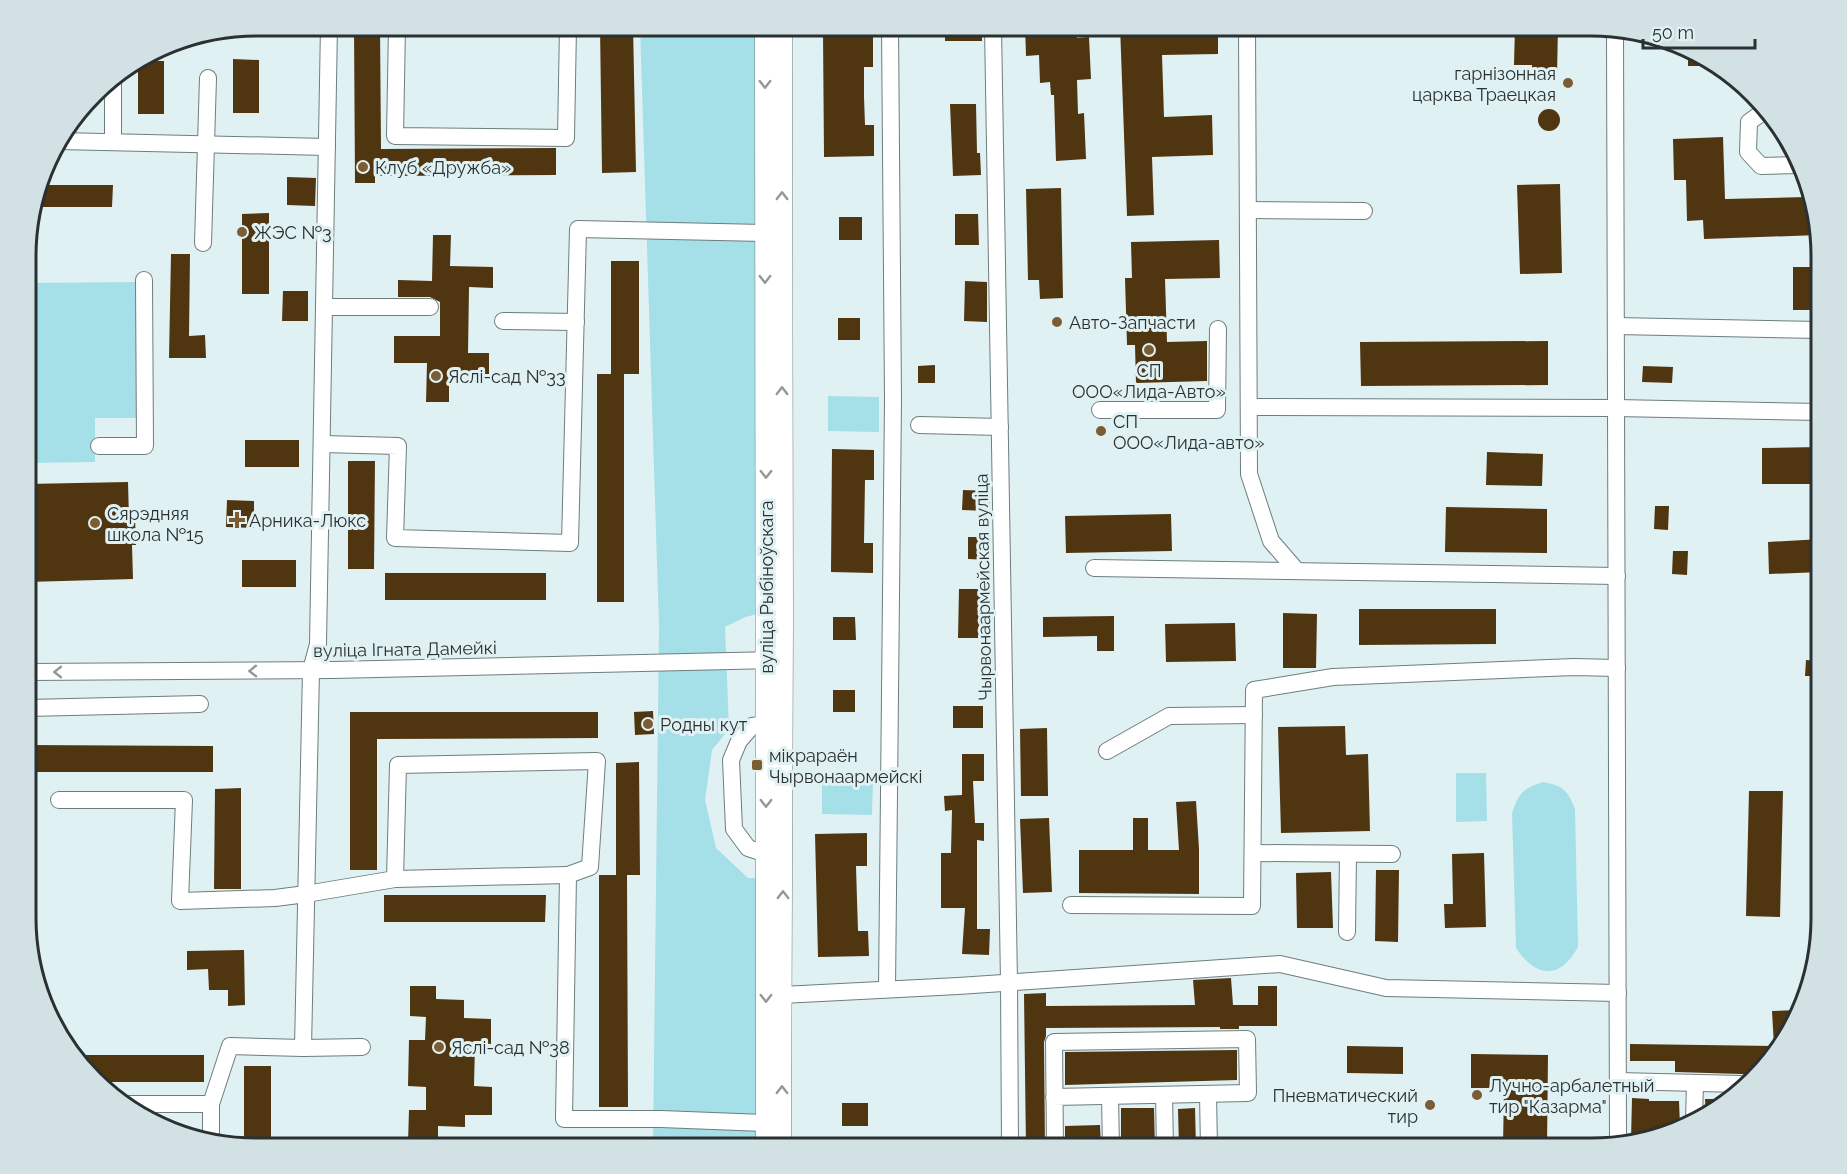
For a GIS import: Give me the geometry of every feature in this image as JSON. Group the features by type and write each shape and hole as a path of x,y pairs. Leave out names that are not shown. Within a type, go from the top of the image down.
{"main road":[{"name":"вуліца Рыбіноўскага","path":"765,36 765,233 774,660"},
{"name":"вуліца Рыбіноўскага","path":"781,1138 782,995 774,660 782,36"},
{"name":"вуліца Рыбіноўскага","path":"766,1138 766,854 774,722"}],"street":[{"path":"303,1048 311,670 318,644 329,36"},
{"path":"397,36 395,136 566,138 568,36"},
{"path":"887,989 893,409 890,36"},
{"name":"Чырвонаармейская вуліца","path":"993,36 1010,1138"},
{"path":"1247,36 1250,474 1271,541 1297,571"},
{"path":"1615,37 1618,1136"},
{"path":"203,243 208,78"},
{"path":"113,89 113,142"},
{"path":"1759,115 1749,122 1748,152 1761,166 1791,165"},
{"path":"69,141 327,147"},
{"path":"1248,210 1364,211"},
{"path":"323,444 398,446 395,538 570,543 578,229 765,233"},
{"path":"99,446 145,446 144,280"},
{"path":"324,307 430,308"},
{"path":"503,321 576,322"},
{"path":"1616,326 1811,330"},
{"path":"1100,410 1217,410 1218,329"},
{"path":"1249,407 1616,408 1811,412"},
{"path":"920,424 1000,427"},
{"path":"1094,568 1617,576"},
{"name":"вуліца Ігната Дамейкі","path":"36,672 311,670 774,660"},
{"path":"1071,905 1252,906 1254,690 1333,677 1574,667 1617,668"},
{"path":"36,708 200,704"},
{"path":"1107,751 1169,716 1254,715"},
{"path":"766,854 748,848 734,829 730,760 739,741 752,726 774,722"},
{"path":"59,800 184,800 180,901 274,898 395,879 567,875 590,867 597,761 398,765 395,879"},
{"path":"1253,854 1392,854"},
{"path":"1347,932 1348,854"},
{"path":"567,875 564,1119 661,1119 766,1123"},
{"path":"782,995 958,986 1280,964 1386,988 1618,993"},
{"path":"1054,1097 1248,1094 1247,1039 1053,1042 1054,1097 1055,1138"},
{"path":"211,1133 211,1104 230,1046 363,1047"},
{"path":"1618,1081 1735,1084"},
{"path":"1694,1112 1695,1083"},
{"path":"1208,1094 1209,1138"},
{"path":"1164,1095 1165,1138"},
{"path":"1110,1096 1111,1138"},
{"path":"139,1104 211,1104"}],"shaded area":[{"path":"640,36 760,36 766,612 745,617 725,627 729,729 712,750 705,800 716,848 748,878 765,878 765,1138 653,1138 659,626"},
{"path":"140,282 142,418 95,418 95,462 36,463 36,283"},
{"path":"828,396 879,397 879,432 828,431"},
{"path":"1456,773 1486,773 1487,821 1456,822"},
{"path":"822,779 873,779 872,815 822,814"},
{"path":"1543,782 1556,785 1564,790 1575,809 1578,947 1564,965 1556,970 1548,971 1540,970 1532,965 1516,948 1512,813 1523,792"}],"building":[{"path":"354,36 380,36 381,149 556,148 556,175 375,176 375,183 355,183"},
{"path":"600,36 633,36 636,172 602,173"},
{"path":"823,36 873,36 873,67 864,67 864,97 865,125 874,125 874,156 824,157"},
{"path":"945,36 982,36 982,41 945,41"},
{"path":"1025,36 1089,37 1091,79 1077,80 1078,114 1084,113 1086,159 1056,161 1054,95 1051,95 1050,82 1040,83 1039,55 1026,56"},
{"path":"1120,36 1218,36 1218,54 1162,55 1164,117 1212,115 1213,155 1152,157 1154,215 1127,216"},
{"path":"1515,36 1558,36 1557,76 1532,76 1532,65 1514,65"},
{"path":"233,59 259,60 259,113 233,113"},
{"path":"1688,59 1701,66 1688,66"},
{"path":"155,61 164,61 164,114 138,114 138,71"},
{"path":"950,104 976,104 977,153 980,153 981,175 953,176"},
{"path":"1549,109 1557,112 1560,120 1557,128 1549,131 1541,128 1538,120 1541,112"},
{"path":"1723,137 1725,199 1802,197 1810,235 1704,239 1703,220 1687,221 1686,180 1674,180 1673,139"},
{"path":"287,177 316,178 315,206 287,205"},
{"path":"1560,184 1562,273 1520,274 1517,185"},
{"path":"48,185 113,185 112,207 42,207"},
{"path":"1061,188 1063,298 1040,299 1039,280 1028,280 1026,189"},
{"path":"269,213 269,294 242,294 242,214"},
{"path":"955,214 978,214 979,245 955,245"},
{"path":"839,217 862,217 862,240 839,240"},
{"path":"433,235 451,235 450,266 493,267 493,288 469,287 468,353 489,353 489,374 449,374 449,402 426,402 427,363 394,363 394,336 440,336 440,302 430,297 398,297 398,280 432,281"},
{"path":"1219,240 1220,278 1165,279 1167,342 1207,341 1207,381 1136,383 1135,345 1127,345 1125,278 1132,278 1131,242"},
{"path":"171,254 190,254 189,336 205,335 206,358 169,358"},
{"path":"611,261 639,261 639,374 624,374 624,602 597,602 597,374 611,374"},
{"path":"1793,267 1811,267 1811,310 1793,310"},
{"path":"965,281 987,282 987,322 964,321"},
{"path":"283,291 308,291 308,321 282,321"},
{"path":"838,318 860,318 860,340 838,340"},
{"path":"1548,341 1548,385 1361,386 1360,342"},
{"path":"935,365 935,383 918,383 918,366"},
{"path":"1643,366 1673,367 1672,383 1642,382"},
{"path":"245,440 299,440 299,467 245,467"},
{"path":"1811,447 1811,484 1762,484 1762,448"},
{"path":"832,449 874,450 874,480 865,480 864,543 873,543 873,573 831,572"},
{"path":"1487,452 1543,454 1542,486 1486,485"},
{"path":"348,461 375,461 374,569 348,569"},
{"path":"128,482 129,518 135,518 136,545 132,545 133,579 36,582 36,484"},
{"path":"963,490 990,491 989,511 962,510"},
{"path":"227,500 254,501 254,528 226,527"},
{"path":"1655,506 1669,506 1668,530 1654,529"},
{"path":"1446,507 1547,509 1547,553 1445,552"},
{"path":"1171,514 1172,551 1066,553 1065,516"},
{"path":"968,537 990,537 990,560 968,559"},
{"path":"1811,540 1811,572 1769,574 1768,542"},
{"path":"1673,551 1688,551 1687,575 1672,574"},
{"path":"242,560 296,560 296,587 242,587"},
{"path":"385,573 546,573 546,600 385,600"},
{"path":"959,589 983,589 983,638 958,638"},
{"path":"1359,609 1496,609 1496,644 1359,645"},
{"path":"1283,613 1317,614 1316,668 1283,668"},
{"path":"1114,616 1114,651 1097,651 1097,636 1043,637 1043,617"},
{"path":"833,617 855,617 856,640 833,640"},
{"path":"1235,623 1236,661 1166,662 1165,624"},
{"path":"1806,660 1811,660 1811,676 1805,676"},
{"path":"833,690 855,690 855,712 833,712"},
{"path":"953,706 983,706 983,728 953,728"},
{"path":"653,711 654,734 635,735 634,712"},
{"path":"350,712 598,712 598,738 377,739 377,870 350,870"},
{"path":"1345,726 1346,755 1368,754 1370,831 1281,833 1278,727"},
{"path":"1047,728 1048,796 1021,796 1020,729"},
{"path":"36,745 213,746 213,772 36,772"},
{"path":"962,754 984,754 984,781 973,781 975,823 984,823 984,841 977,840 977,929 990,929 989,955 962,954 965,908 941,908 941,853 951,853 952,810 945,811 944,796 962,795"},
{"path":"639,762 640,875 627,875 628,1107 599,1107 599,875 616,875 616,763"},
{"path":"241,788 241,889 214,889 215,789"},
{"path":"1749,791 1783,791 1780,917 1746,916"},
{"path":"1196,801 1199,894 1079,893 1079,850 1133,850 1133,818 1148,818 1148,850 1179,850 1176,802"},
{"path":"1049,818 1052,892 1023,893 1020,819"},
{"path":"867,833 867,866 856,866 858,931 868,931 869,956 818,957 815,834"},
{"path":"1484,853 1486,927 1445,928 1444,904 1453,904 1452,854"},
{"path":"1376,870 1399,870 1398,942 1375,941"},
{"path":"1331,872 1333,928 1297,928 1296,873"},
{"path":"384,895 546,895 545,922 384,922"},
{"path":"244,950 245,1005 228,1006 228,990 209,990 208,969 187,970 187,951"},
{"path":"1231,978 1233,1005 1258,1005 1258,986 1277,986 1277,1026 1239,1026 1239,1029 1220,1029 1220,1027 1046,1028 1044,1042 1045,1138 1026,1138 1024,994 1046,993 1046,1006 1195,1005 1193,980"},
{"path":"410,986 436,986 436,999 464,1000 464,1018 491,1019 491,1044 475,1043 474,1086 492,1087 492,1115 465,1115 465,1127 438,1126 438,1138 408,1138 409,1110 426,1110 426,1087 408,1086 409,1040 425,1040 426,1017 410,1016"},
{"path":"1790,1010 1774,1040 1772,1011"},
{"path":"1630,1044 1770,1046 1745,1074 1675,1072 1675,1061 1630,1061"},
{"path":"1347,1046 1403,1047 1403,1074 1347,1073"},
{"path":"1237,1050 1237,1080 1065,1085 1065,1052"},
{"path":"1471,1054 1548,1055 1547,1138 1503,1138 1504,1088 1471,1088"},
{"path":"84,1055 204,1055 204,1082 110,1082"},
{"path":"244,1066 271,1066 271,1138 244,1138"},
{"path":"1632,1098 1649,1099 1649,1101 1679,1101 1680,1119 1631,1134"},
{"path":"1705,1099 1716,1099 1713,1101 1705,1105"},
{"path":"842,1103 868,1103 868,1126 842,1126"},
{"path":"1121,1108 1154,1108 1155,1138 1121,1138"},
{"path":"1195,1108 1196,1138 1179,1138 1178,1109"},
{"path":"1100,1125 1101,1138 1065,1138 1065,1126"}],"place":[{"name":"гарнізонная царква Траецкая","path":"1568,83"},
{"name":"Клуб «Дружба»","path":"363,167"},
{"name":"ЖЭС №3","path":"242,232"},
{"name":"Авто-Запчасти","path":"1057,322"},
{"name":"СП ООО«Лида-Авто»","path":"1149,350"},
{"name":"Яслі-сад №33","path":"436,376"},
{"name":"СП ООО«Лида-авто»","path":"1101,431"},
{"name":"Арника-Люкс","path":"237,520"},
{"name":"Сярэдняя школа №15","path":"95,523"},
{"name":"Родны кут","path":"648,724"},
{"name":"мікрараён Чырвонаармейскі","path":"757,765"},
{"name":"Яслі-сад №38","path":"439,1047"},
{"name":"Лучно-арбалетный тир \"Казарма\"","path":"1477,1095"},
{"name":"Пневматический тир","path":"1430,1105"}]}
